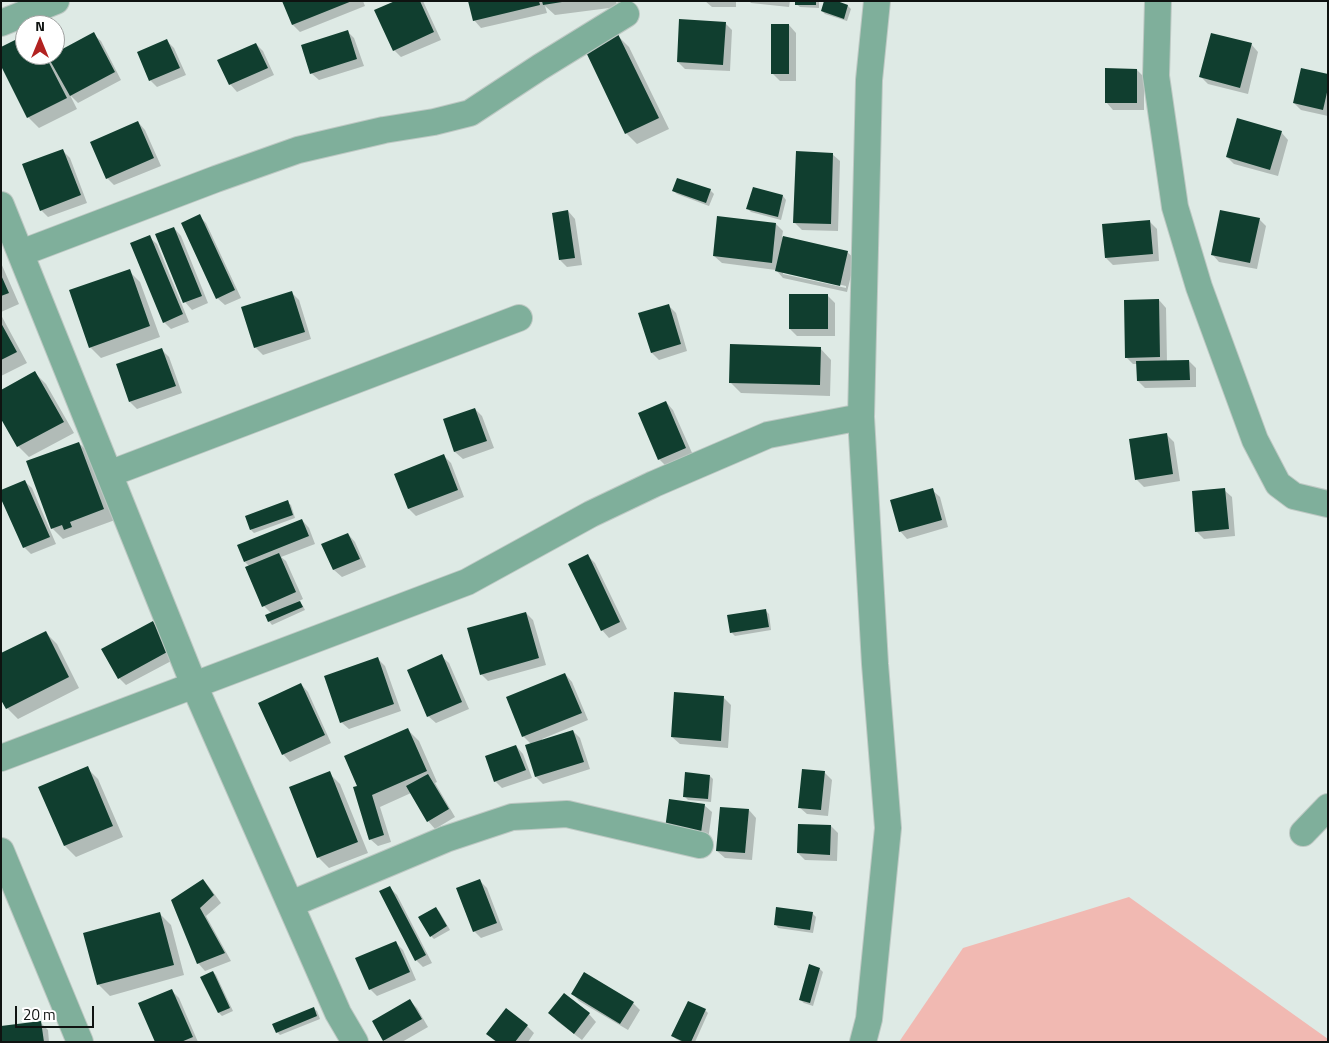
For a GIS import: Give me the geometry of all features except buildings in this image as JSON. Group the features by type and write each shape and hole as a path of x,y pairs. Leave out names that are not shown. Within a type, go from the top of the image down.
{"street":[{"path":"1,24 56,1"},
{"path":"862,1042 869,1020 888,828 874,664 861,417 869,80 877,1"},
{"path":"1158,1 1156,76 1175,208 1199,287 1255,440 1278,484 1294,496 1328,504"},
{"path":"21,253 298,150 470,113 626,14"},
{"path":"1,205 194,685 338,1013 355,1042"},
{"path":"109,474 519,318"},
{"path":"1,758 467,582 591,514 654,484 768,435 861,417"},
{"path":"1303,833 1328,807"},
{"path":"291,904 446,839 512,817 567,814 700,845"},
{"path":"1,851 80,1042"}],"shaded area":[{"path":"1129,897 1328,1039 1328,1042 899,1042 963,948"}]}
